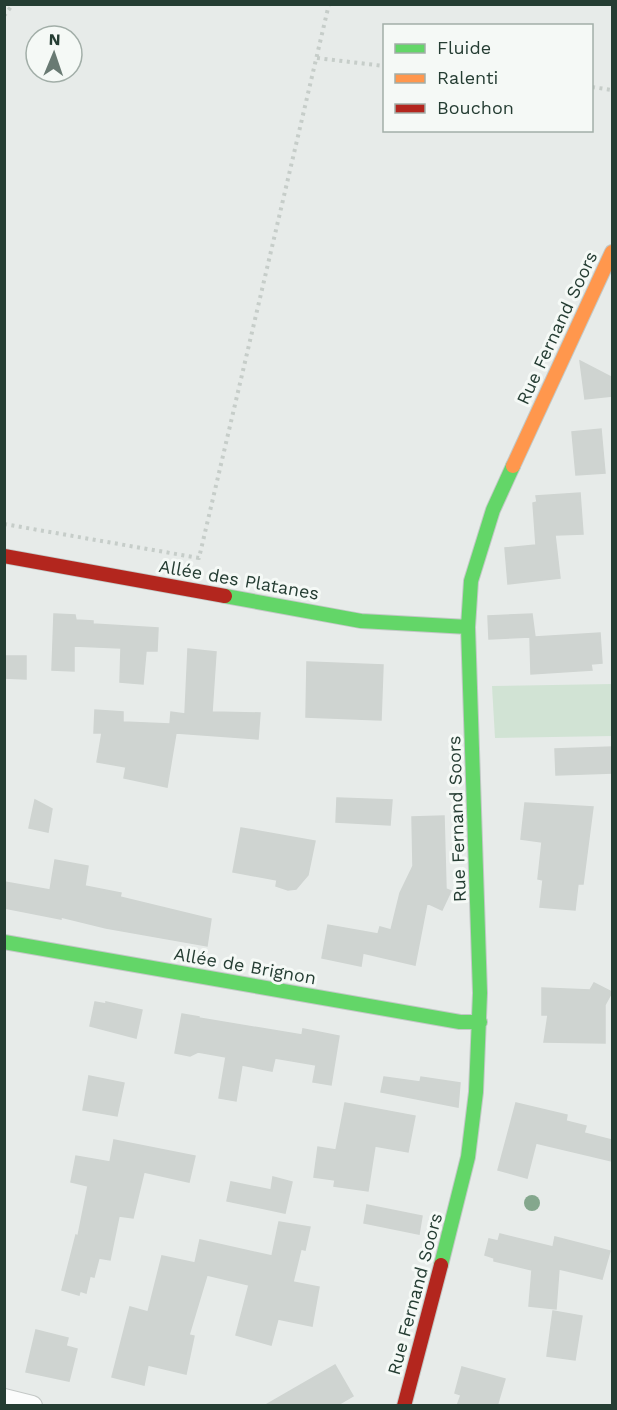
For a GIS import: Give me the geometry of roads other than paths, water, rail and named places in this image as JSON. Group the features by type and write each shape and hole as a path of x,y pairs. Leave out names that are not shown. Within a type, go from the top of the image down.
{"street":[{"name":"Rue Fernand Soors","path":"404,1406 457,1206 468,1157 475,1102 480,1022 468,627 471,581 493,510 612,252"},
{"name":"Allée des Platanes","path":"4,556 361,621 468,627"},
{"name":"Allée de Brignon","path":"4,942 460,1022 480,1022"},
{"path":"4,1399 32,1406"}]}
